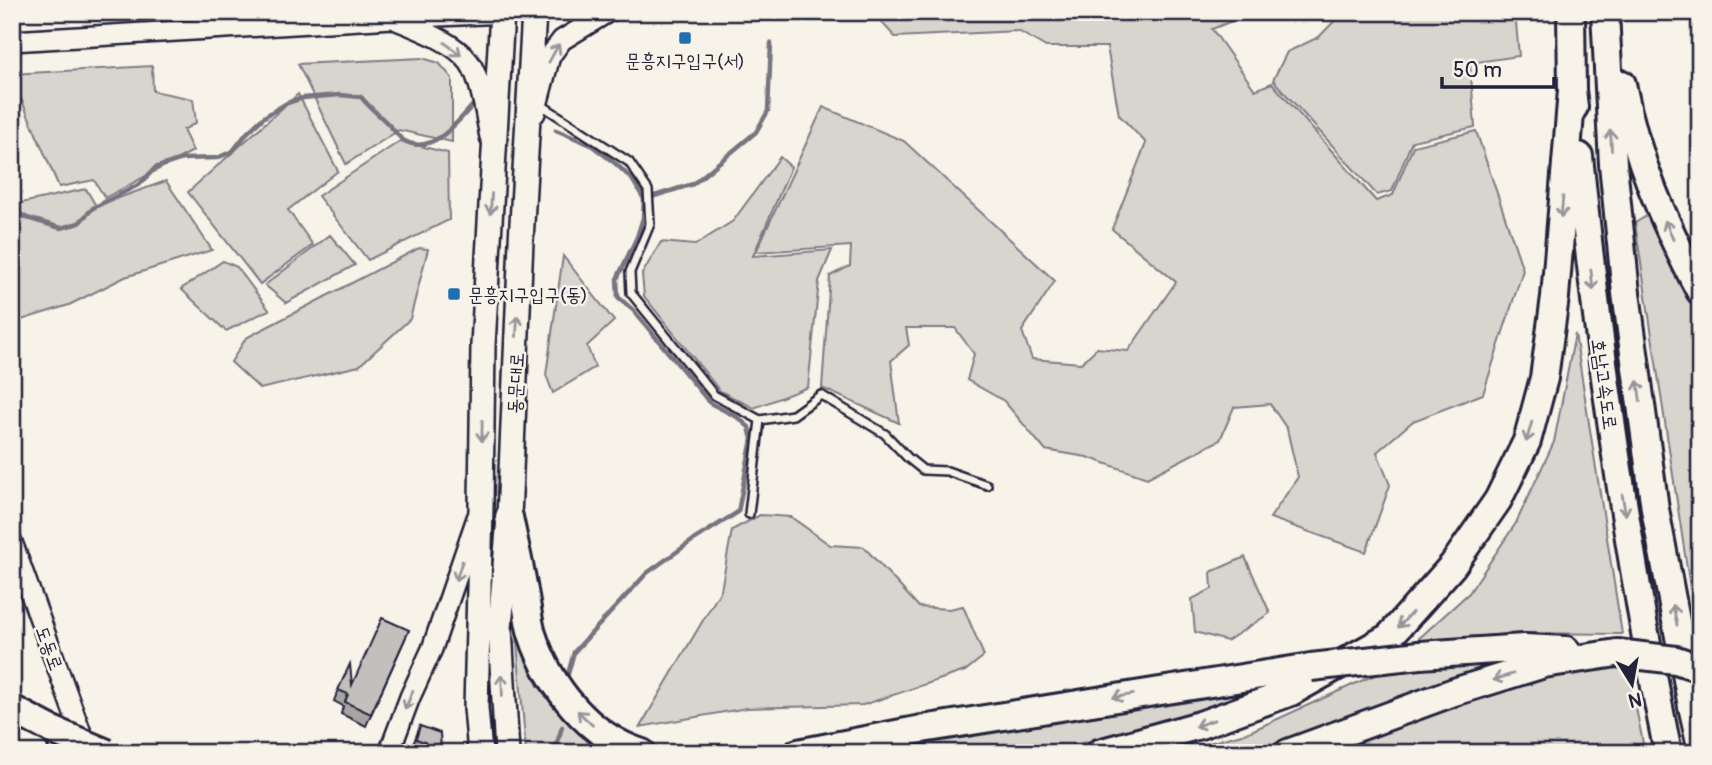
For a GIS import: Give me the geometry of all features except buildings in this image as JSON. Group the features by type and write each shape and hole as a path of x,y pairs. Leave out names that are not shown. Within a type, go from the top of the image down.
{"highway":[{"name":"호남고속도로","path":"1571,12 1572,90 1592,289 1615,454 1668,753"},
{"name":"호남고속도로","path":"1607,12 1613,164 1626,293 1654,509 1700,742"},
{"path":"1607,12 1628,115 1644,170 1676,247 1700,291"},
{"path":"1098,753 1200,725 1291,692 1389,637 1453,565 1498,500 1527,442 1544,378 1555,297 1572,90"},
{"path":"509,517 531,632 550,676 572,706 600,732 642,753"},
{"path":"798,753 922,729 1311,667 1420,655 1524,648 1617,653 1676,660 1700,668"},
{"path":"1287,753 1454,692 1544,664 1617,653"},
{"path":"12,709 52,730 107,753"},
{"path":"1677,753 1682,749 1696,717"},
{"path":"12,742 35,753"}],"main road":[{"path":"12,41 532,12"},
{"name":"동문대로","path":"506,753 500,628 509,517 532,12"},
{"path":"527,141 550,56 562,40 608,12"},
{"name":"동문대로","path":"480,753 476,708 483,345 502,13"},
{"path":"393,18 448,44 470,62 482,93 494,155"},
{"name":"동문대로","path":"389,753 436,636 481,507"},
{"name":"도동로","path":"12,542 88,753"}],"lane":[{"path":"538,102 629,162 648,190 650,224 629,272 631,293 714,395 760,419 793,415 821,396 886,434 923,470 947,471 988,485"},
{"path":"749,514 760,419"}],"shaded area":[{"path":"1254,12 1212,29 1255,90 1272,83 1376,201 1393,195 1413,146 1476,131 1523,270 1483,394 1413,421 1377,452 1390,485 1366,552 1270,518 1298,477 1287,429 1270,404 1234,407 1220,440 1147,478 1087,457 1045,450 1004,401 967,380 974,354 955,328 906,328 909,345 891,361 899,423 822,388 830,276 850,266 851,246 756,252 823,107 904,141 1055,281 1022,331 1032,359 1081,363 1097,348 1128,351 1176,282 1112,229 1146,143 1119,115 1107,47 1046,47 1018,31 895,37 874,14"},
{"path":"1343,12 1515,12 1519,56 1470,63 1475,127 1412,141 1392,191 1377,195 1273,80 1287,52 1319,37"},
{"path":"422,58 439,63 452,78 452,142 399,130 346,164 298,64"},
{"path":"152,66 153,91 193,99 196,123 183,130 193,151 105,198 94,180 59,187 12,74"},
{"path":"298,94 338,171 288,210 313,245 260,284 188,192"},
{"path":"400,141 448,153 449,220 368,260 318,196"},
{"path":"780,157 791,167 753,256 832,250 819,281 808,387 754,408 720,391 644,296 642,274 661,242 695,245 733,221"},
{"path":"166,181 212,250 125,277 69,305 12,323 12,205 86,189 96,206"},
{"path":"1650,214 1700,308 1700,642 1635,223"},
{"path":"330,235 355,265 286,303 265,285"},
{"path":"419,248 428,249 410,319 359,366 260,389 231,362 246,338"},
{"path":"563,256 614,321 587,346 595,367 553,393 546,375"},
{"path":"223,261 237,267 269,310 226,331 181,289"},
{"path":"1575,334 1622,634 1525,633 1416,641 1469,593 1516,523 1554,442"},
{"path":"760,515 791,517 830,545 864,547 919,607 949,609 963,606 984,656 965,671 863,705 747,708 640,727 721,590 732,530"},
{"path":"1245,557 1270,613 1227,641 1195,632 1192,599 1212,589 1211,572"},
{"path":"516,630 538,686 592,738 635,753 526,753"},
{"path":"1515,655 1317,733 1240,753 1172,753 1249,732 1383,671"},
{"path":"1569,666 1628,668 1643,743 1625,753 1314,753 1530,675"},
{"path":"1293,679 1229,707 1042,753 830,753"}],"waterway":[{"path":"648,198 693,184 756,132 768,111 771,43"},
{"path":"12,209 27,218 61,228 79,223 93,208 140,184 155,168 182,159 217,158 233,151 264,117 287,103 303,98 340,95 361,97 403,140 413,144 423,144 442,136 472,106"},
{"path":"556,130 591,145 632,179 644,199 643,218 617,279 618,297 634,311 710,403 737,417 749,427 752,439 738,512 647,573 574,652 568,674"},
{"path":"554,753 562,727"}],"place":[{"name":"문흥지구입구(서)","path":"685,38"},
{"name":"문흥지구입구(동)","path":"454,294"}]}
